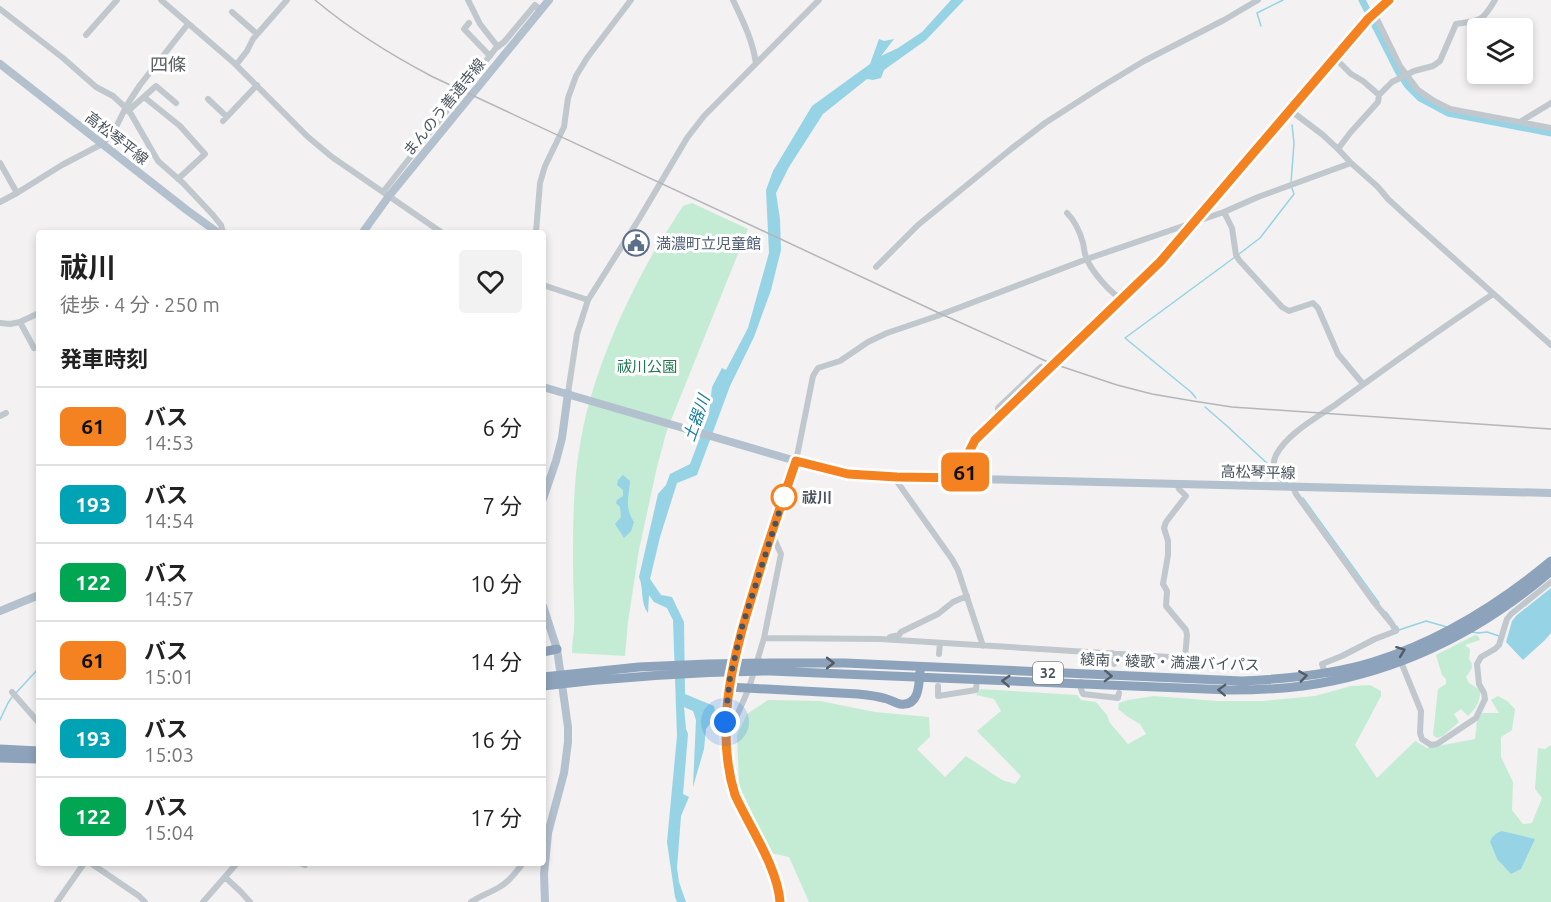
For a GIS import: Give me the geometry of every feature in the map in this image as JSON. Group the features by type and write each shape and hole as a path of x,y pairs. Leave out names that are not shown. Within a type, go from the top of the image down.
{"highway":[{"name":"綾南・綾歌・満濃バイパス","path":"920,672 1082,679 1230,690 1281,688 1337,680 1401,662 1487,609 1551,561"},
{"name":"綾南・綾歌・満濃バイパス","path":"546,686 639,676 845,663 977,679 1269,680 1324,673 1372,662 1439,640 1492,616 1551,571"},
{"path":"546,651 557,649"},
{"name":"綾南・綾歌・満濃バイパス","path":"546,677 639,667 708,664 771,667"},
{"path":"729,687 858,694 877,696 906,704 916,698 920,672"},
{"path":"0,749 36,751"},
{"path":"0,758 36,759"}],"main road":[{"name":"まんのう善通寺線","path":"364,230 386,194 430,146 549,0"},
{"path":"965,478 965,463 975,440 1160,262 1371,16 1389,0"},
{"name":"高松琴平線","path":"0,64 215,230"},
{"path":"546,388 567,393 562,438 546,490"},
{"name":"高松琴平線","path":"567,393 796,461 848,474 1551,493"},
{"path":"780,902 775,877 735,795 728,770 725,722 729,687 742,627 796,461"},
{"path":"0,610 36,596"},
{"path":"546,615 557,649 568,727 564,773 546,833"},
{"path":"544,866 545,902"}],"street":[{"path":"86,32 108,6 117,0"},
{"path":"161,0 212,42 332,157 438,230"},
{"path":"236,65 253,39 287,0"},
{"path":"468,0 480,24 498,46"},
{"path":"536,230 540,183 545,166 564,128 568,98 576,76 586,58 631,0"},
{"path":"732,0 742,19 754,51 756,64"},
{"path":"567,393 577,334 588,300 687,138 704,116 819,0"},
{"path":"876,267 918,225 1045,123 1144,61 1258,0"},
{"path":"1338,149 1378,102 1379,95 1392,82 1440,61 1456,24 1479,20 1485,16 1495,0"},
{"path":"466,86 535,5 541,10"},
{"path":"0,9 96,87 113,96 127,110 154,155 221,225 222,230"},
{"path":"232,12 257,34"},
{"path":"1371,16 1404,76 1434,101 1450,109 1551,128"},
{"path":"469,23 464,29 474,45 490,56"},
{"path":"0,202 102,144 113,133 141,85 188,24"},
{"path":"1335,58 1351,74 1379,95"},
{"path":"208,99 225,119 234,104 257,85"},
{"path":"127,110 156,86 176,103"},
{"path":"386,194 459,95"},
{"path":"144,97 180,126 205,154 178,179"},
{"path":"1520,122 1551,103"},
{"path":"1290,110 1323,135 1397,207 1550,343"},
{"path":"0,163 17,193"},
{"path":"796,461 813,376 818,368 840,361 868,342 887,333 1224,212 1351,163"},
{"path":"1224,212 1232,228 1236,255 1239,260 1282,307 1289,311 1313,303 1318,308 1338,354 1363,384"},
{"path":"1067,213 1073,219 1083,242 1087,260 1117,297 1123,299"},
{"path":"546,286 588,300"},
{"path":"1324,673 1323,664 1396,631 1296,494 1274,470 1275,456 1290,436 1406,352 1493,294"},
{"path":"0,323 20,322 36,314"},
{"path":"20,322 34,348"},
{"path":"998,417 998,408 1041,367"},
{"path":"897,477 898,483 958,570 984,646"},
{"path":"764,638 880,639 1185,658 1186,630 1166,606 1167,591 1163,584 1168,548 1164,528 1186,496 1177,484"},
{"path":"726,742 748,688 764,638 781,555 771,534"},
{"path":"1401,662 1421,711 1422,739 1431,745 1437,744 1476,718 1485,699 1479,684 1477,664 1481,657 1499,645 1507,619 1511,614 1551,582"},
{"path":"880,639 899,635 938,614 952,602 967,596"},
{"path":"939,654 940,643"},
{"path":"1112,654 1114,664"},
{"path":"938,686 938,696 976,690 977,679"},
{"path":"1082,679 1083,694 1118,698 1119,693"},
{"path":"13,694 36,720"},
{"path":"57,902 84,866"},
{"path":"93,866 146,902"},
{"path":"203,902 235,866"},
{"path":"471,902 500,887 521,866"},
{"path":"225,877 250,902"}],"green space":[{"name":"祓川公園","path":"692,203 748,229 667,430 639,550 625,656 572,653 573,518 578,455 586,414 601,365 632,293 656,248 659,250 662,247 660,242 683,206"},
{"path":"1475,635 1480,640 1465,645 1470,649 1469,659 1472,666 1466,677 1469,683 1480,690 1479,701 1468,716 1461,709 1454,714 1459,722 1443,736 1437,738 1433,735 1438,689 1446,684 1446,679 1442,675 1436,655"},
{"path":"1370,685 1381,691 1381,696 1355,745 1377,778 1415,741 1427,748 1475,739 1477,721 1482,713 1499,713 1491,700 1498,696 1507,701 1515,709 1512,730 1501,737 1501,757 1513,782 1512,810 1523,824 1532,823 1542,798 1535,789 1538,748 1545,749 1551,745 1551,902 809,902 789,857 771,853 739,785 737,735 747,714 768,700 820,701 875,712 929,717 930,737 917,749 945,777 966,756 1002,780 1015,784 1021,776 977,731 1001,711 994,699 976,695 980,689 1077,695 1081,700 1096,702 1128,744 1146,734 1140,724 1118,709 1119,703 1128,700 1154,696 1217,701 1263,701 1315,696 1351,686","holes":["1502,831 1534,839 1497,859 1490,842"]}],"water":[{"path":"951,0 964,0 926,40 884,70 881,78 867,79 823,114 789,167 776,193 781,250 771,290 754,337 730,386 697,475 677,483 660,537 650,579 661,595 672,597 684,622 685,694 714,706 716,716 706,729 704,749 693,787 696,720 693,711 684,707 688,734 683,794 689,797 681,816 677,868 686,902 677,902 667,842 677,736 673,620 667,608 654,602 649,595 648,613 644,605 639,577 658,494 666,485 670,474 690,464 709,414 712,387 722,368 726,370 748,328 769,253 766,190 773,171 812,106 870,64 879,39 884,41 894,39 881,56 922,32"},
{"path":"623,475 630,481 628,507 634,522 631,531 624,538 615,524 621,517 620,507 616,503 623,496 623,490 617,485"},
{"path":"1551,588 1551,633 1523,660 1506,642 1512,621"},
{"path":"1502,831 1535,839 1521,869 1511,874 1497,859 1490,842 1494,835"}],"waterway":[{"path":"1261,26 1257,13 1283,0"},
{"path":"1362,0 1398,71 1420,98 1448,113 1551,133"},
{"path":"1291,183 1294,143 1292,125"},
{"path":"1239,254 1260,238 1294,194 1292,188"},
{"path":"1196,398 1125,338 1235,257"},
{"path":"1205,407 1270,466"},
{"path":"1303,498 1379,603"},
{"path":"1386,612 1392,620"},
{"path":"1397,626 1399,630 1426,621 1447,627"},
{"path":"1472,632 1487,632 1499,636"},
{"path":"15,694 36,671"},
{"path":"0,720 12,697"}],"railway":[{"path":"315,0 372,42 433,77 1048,362 1152,394 1232,407 1551,429"}],"bus line":[{"name":"61","path":"780,902 775,877 735,795 731,782 725,722 730,678 742,627 796,461 848,474 965,478 965,463 975,440 1160,262 1368,19 1389,0"}],"place":[{"name":"満濃町立児童館","path":"636,243"},
{"name":"祓川","path":"784,497"}],"district":[{"name":"四條","path":"168,64"}],"route":[{"path":"725,722 730,678 742,627 784,497"}],"water label":[{"name":"土器川","path":"696,418"}]}
